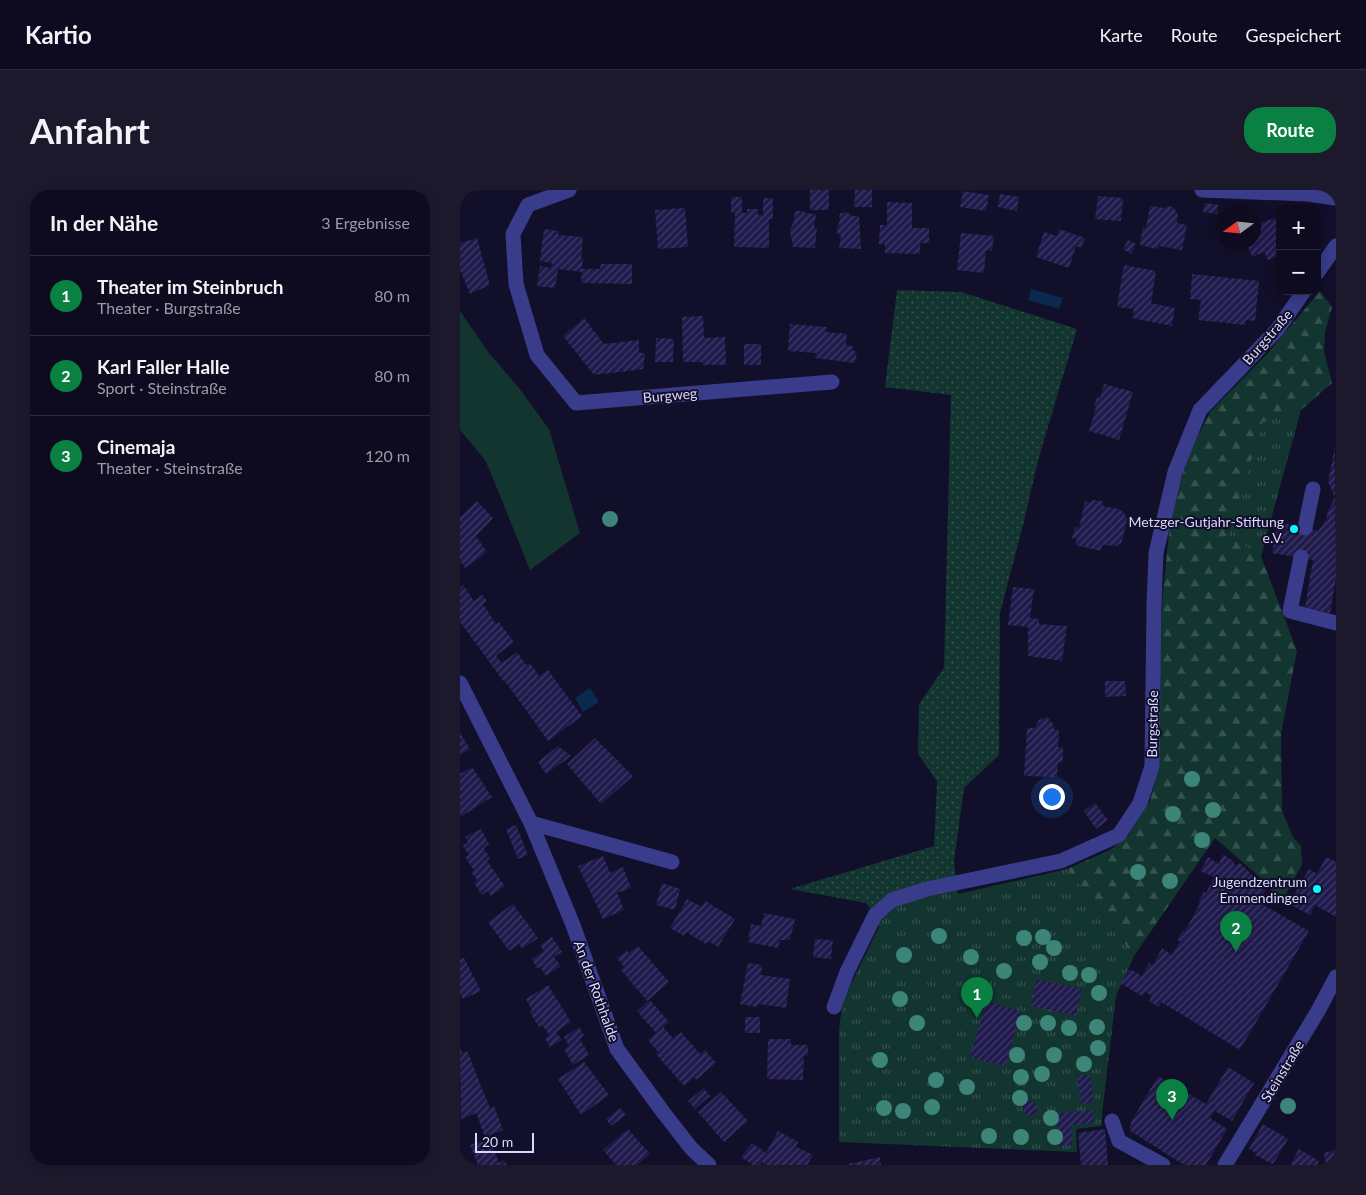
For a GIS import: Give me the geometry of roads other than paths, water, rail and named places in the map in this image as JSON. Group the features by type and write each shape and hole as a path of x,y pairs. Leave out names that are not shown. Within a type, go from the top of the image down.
{"street":[{"name":"Burgweg","path":"569,190 528,205 513,234 516,284 536,356 576,403 832,382"},
{"path":"1202,190 1307,194 1336,198"},
{"path":"1321,267 1336,246"},
{"name":"Burgstraße","path":"834,1006 847,972 875,915 892,900 927,889 1061,861 1118,835 1140,803 1152,766 1156,553 1175,472 1200,410 1277,330 1301,295"},
{"path":"521,356 534,349"},
{"path":"1305,528 1313,489"},
{"path":"1302,557 1290,611 1332,622"},
{"name":"An der Rothhalde","path":"460,683 531,823 573,925 617,1048 662,1112 691,1148 710,1165"},
{"path":"531,823 672,862"},
{"name":"Steinstraße","path":"1225,1165 1318,1011 1336,977"},
{"path":"1112,1121 1119,1141 1163,1165"}],"water":[{"path":"1031,289 1063,298 1059,309 1028,300"},
{"path":"590,688 599,702 583,712 575,698"}],"place":[{"name":"Metzger-Gutjahr-Stiftung e.V.","path":"1294,529"},
{"name":"Jugendzentrum Emmendingen","path":"1317,889"},
{"name":"Karl Faller Halle","path":"1236,952"},
{"name":"Theater im Steinbruch","path":"977,1018"},
{"name":"Cinemaja","path":"1172,1120"}]}
